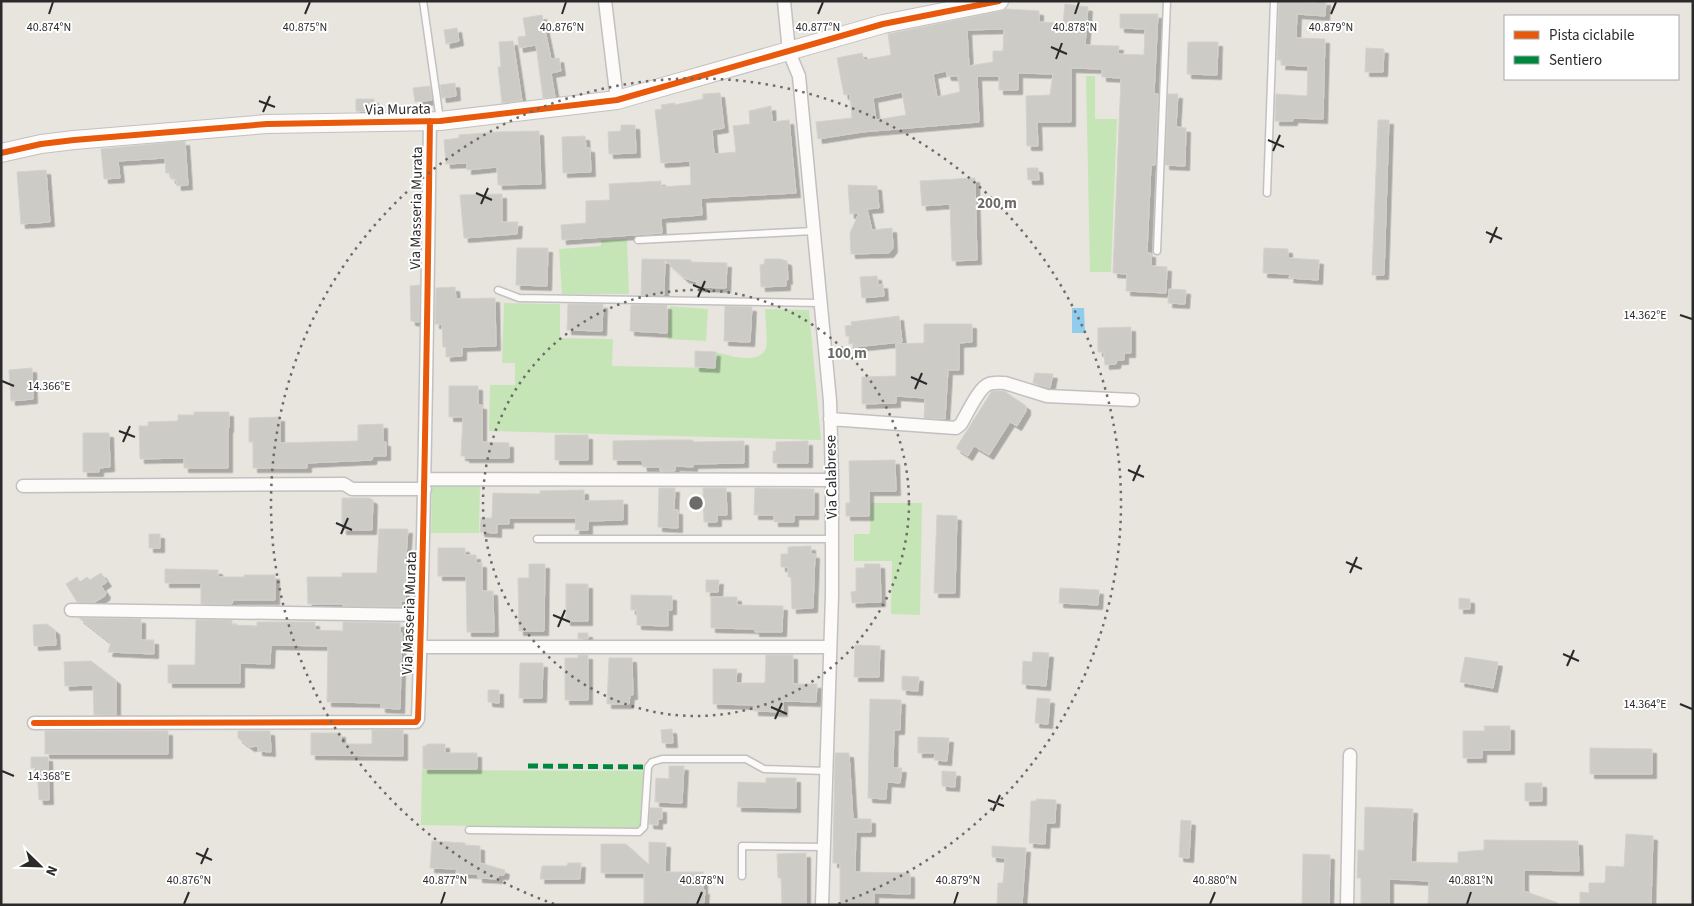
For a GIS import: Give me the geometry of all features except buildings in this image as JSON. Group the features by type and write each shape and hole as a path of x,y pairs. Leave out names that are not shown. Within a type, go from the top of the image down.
{"street":[{"path":"605,1 617,100"},
{"name":"Via Calabrese","path":"784,1 789,52 799,76 830,419 832,539 822,905"},
{"name":"Via Murata","path":"1,153 41,144 74,140 267,124 435,121 617,100 883,24 999,1"},
{"name":"Via Masseria Murata","path":"34,723 414,723 418,719 435,121"},
{"path":"830,419 956,428 961,424 982,387 989,383 998,382 1047,396 1133,400"},
{"path":"23,486 344,484 352,489 425,484 832,480"},
{"path":"71,610 421,616"},
{"path":"420,647 830,647"},
{"path":"1347,905 1350,755"}],"lane":[{"path":"423,1 435,121"},
{"path":"1157,251 1167,1"},
{"path":"1267,192 1274,1"},
{"path":"638,240 813,231"},
{"path":"498,290 519,298 820,303"},
{"path":"537,539 832,539"},
{"path":"469,830 640,832 644,828 648,767 652,762 662,759 746,759 764,769 826,771"},
{"path":"742,876 742,846 824,847"}],"green space":[{"path":"1086,76 1095,76 1095,119 1117,119 1111,272 1090,272"},
{"path":"627,239 629,294 562,294 559,249 601,246 601,240"},
{"path":"504,303 560,304 560,338 613,339 612,366 715,368 716,352 751,358 763,353 766,348 765,309 809,310 821,440 489,431 490,385 515,385 515,363 502,363"},
{"path":"670,306 708,309 706,341 668,339"},
{"path":"432,483 480,484 479,533 431,533"},
{"path":"871,503 922,503 920,615 891,614 892,561 854,561 854,534 870,534"},
{"path":"422,770 644,771 642,825 637,829 421,825"}],"water":[{"path":"1072,308 1084,308 1085,333 1072,333"}],"marked path":[{"path":"528,766 648,767"}],"cycle path":[{"path":"1,153 41,144 74,140 267,124 440,121 617,100 883,24 999,1"},
{"path":"34,723 416,722 418,719 424,495 430,121"}]}
